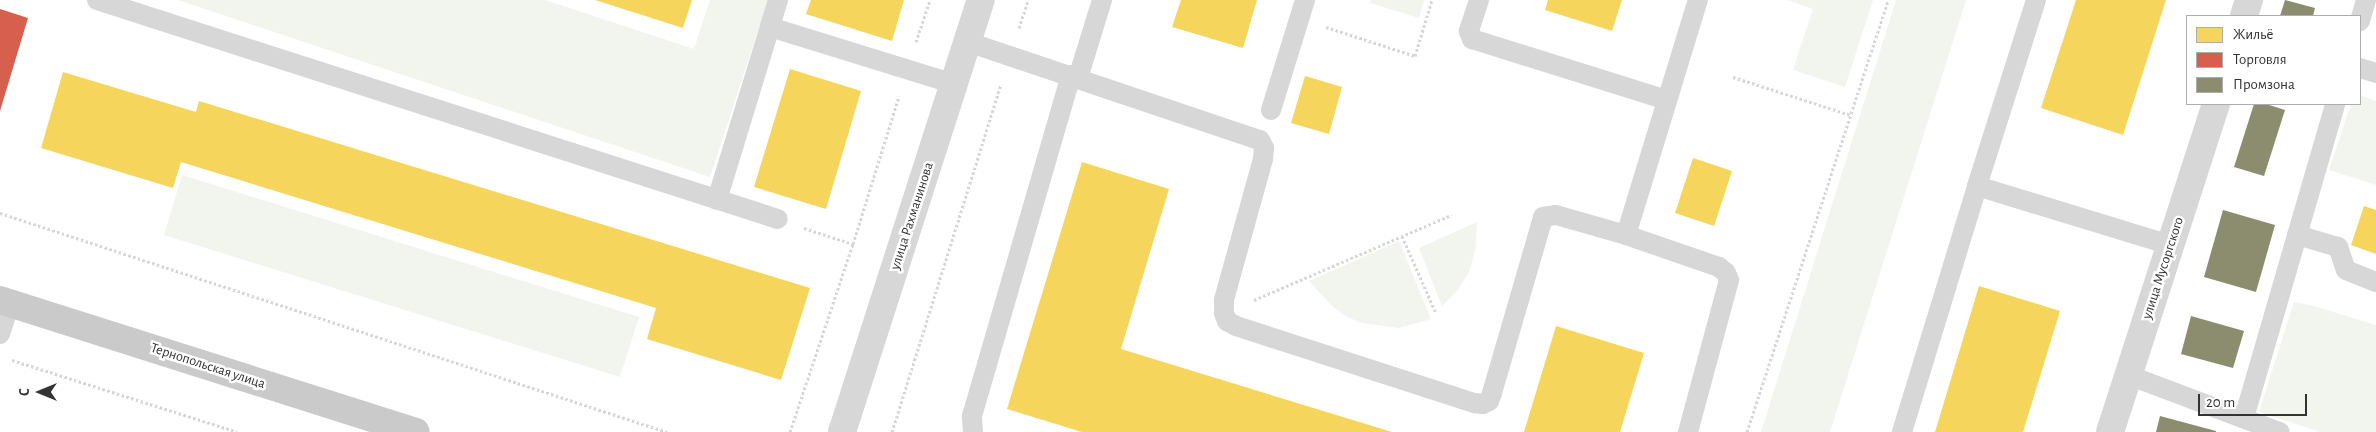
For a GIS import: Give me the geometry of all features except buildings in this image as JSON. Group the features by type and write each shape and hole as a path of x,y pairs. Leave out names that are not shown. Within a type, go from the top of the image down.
{"main road":[{"name":"Тернопольская улица","path":"5,301 416,432"}],"street":[{"name":"улица Рахманинова","path":"842,432 981,0"},
{"path":"2244,15 2249,0"},
{"name":"улица Мусоргского","path":"2110,432 2216,105"}],"lane":[{"path":"97,0 778,219"},
{"path":"716,200 778,0"},
{"path":"973,432 972,416 1074,77 1102,0"},
{"path":"1271,110 1306,0"},
{"path":"1479,0 1469,31 1472,38 1667,100"},
{"path":"1626,235 1698,0"},
{"path":"1902,432 2036,0"},
{"path":"2361,18 2366,0"},
{"path":"770,27 954,84"},
{"path":"968,42 1260,140 1264,148 1263,159 1224,300 1224,313 1227,321 1236,326 1483,404 1489,401 1492,394 1544,218 1556,215 1626,235 1719,267 1726,272 1729,280 1688,432"},
{"path":"2361,68 2376,73"},
{"path":"2244,418 2335,105"},
{"path":"1978,186 2170,245"},
{"path":"2297,235 2338,247 2346,270 2376,282"},
{"path":"0,334 5,301"},
{"path":"2128,375 2280,432"}],"path":[{"path":"790,432 853,244 930,0"},
{"path":"892,432 1028,0"},
{"path":"1300,19 1415,56 1432,0"},
{"path":"1748,432 1888,0"},
{"path":"1733,76 1851,115"},
{"path":"0,213 667,432"},
{"path":"1224,313 1450,215"},
{"path":"778,219 853,244"},
{"path":"1402,236 1436,313"},
{"path":"10,359 237,432"}],"shaded area":[{"path":"178,0 545,0 694,49 710,0 768,0 710,177"},
{"path":"1371,0 1424,0 1419,18 1370,3"},
{"path":"1787,0 1873,0 1845,87 1793,70 1813,9"},
{"path":"1896,0 1966,0 1830,432 1761,432"},
{"path":"2361,95 2376,101 2376,185 2329,170 2351,105 2361,105"},
{"path":"182,175 639,317 620,377 164,235"},
{"path":"1477,222 1476,246 1470,270 1458,290 1442,306 1419,248"},
{"path":"1399,241 1431,319 1399,328 1362,323 1347,317 1332,306 1309,281"},
{"path":"2294,302 2314,306 2376,325 2376,432 2320,432 2259,412"}]}
